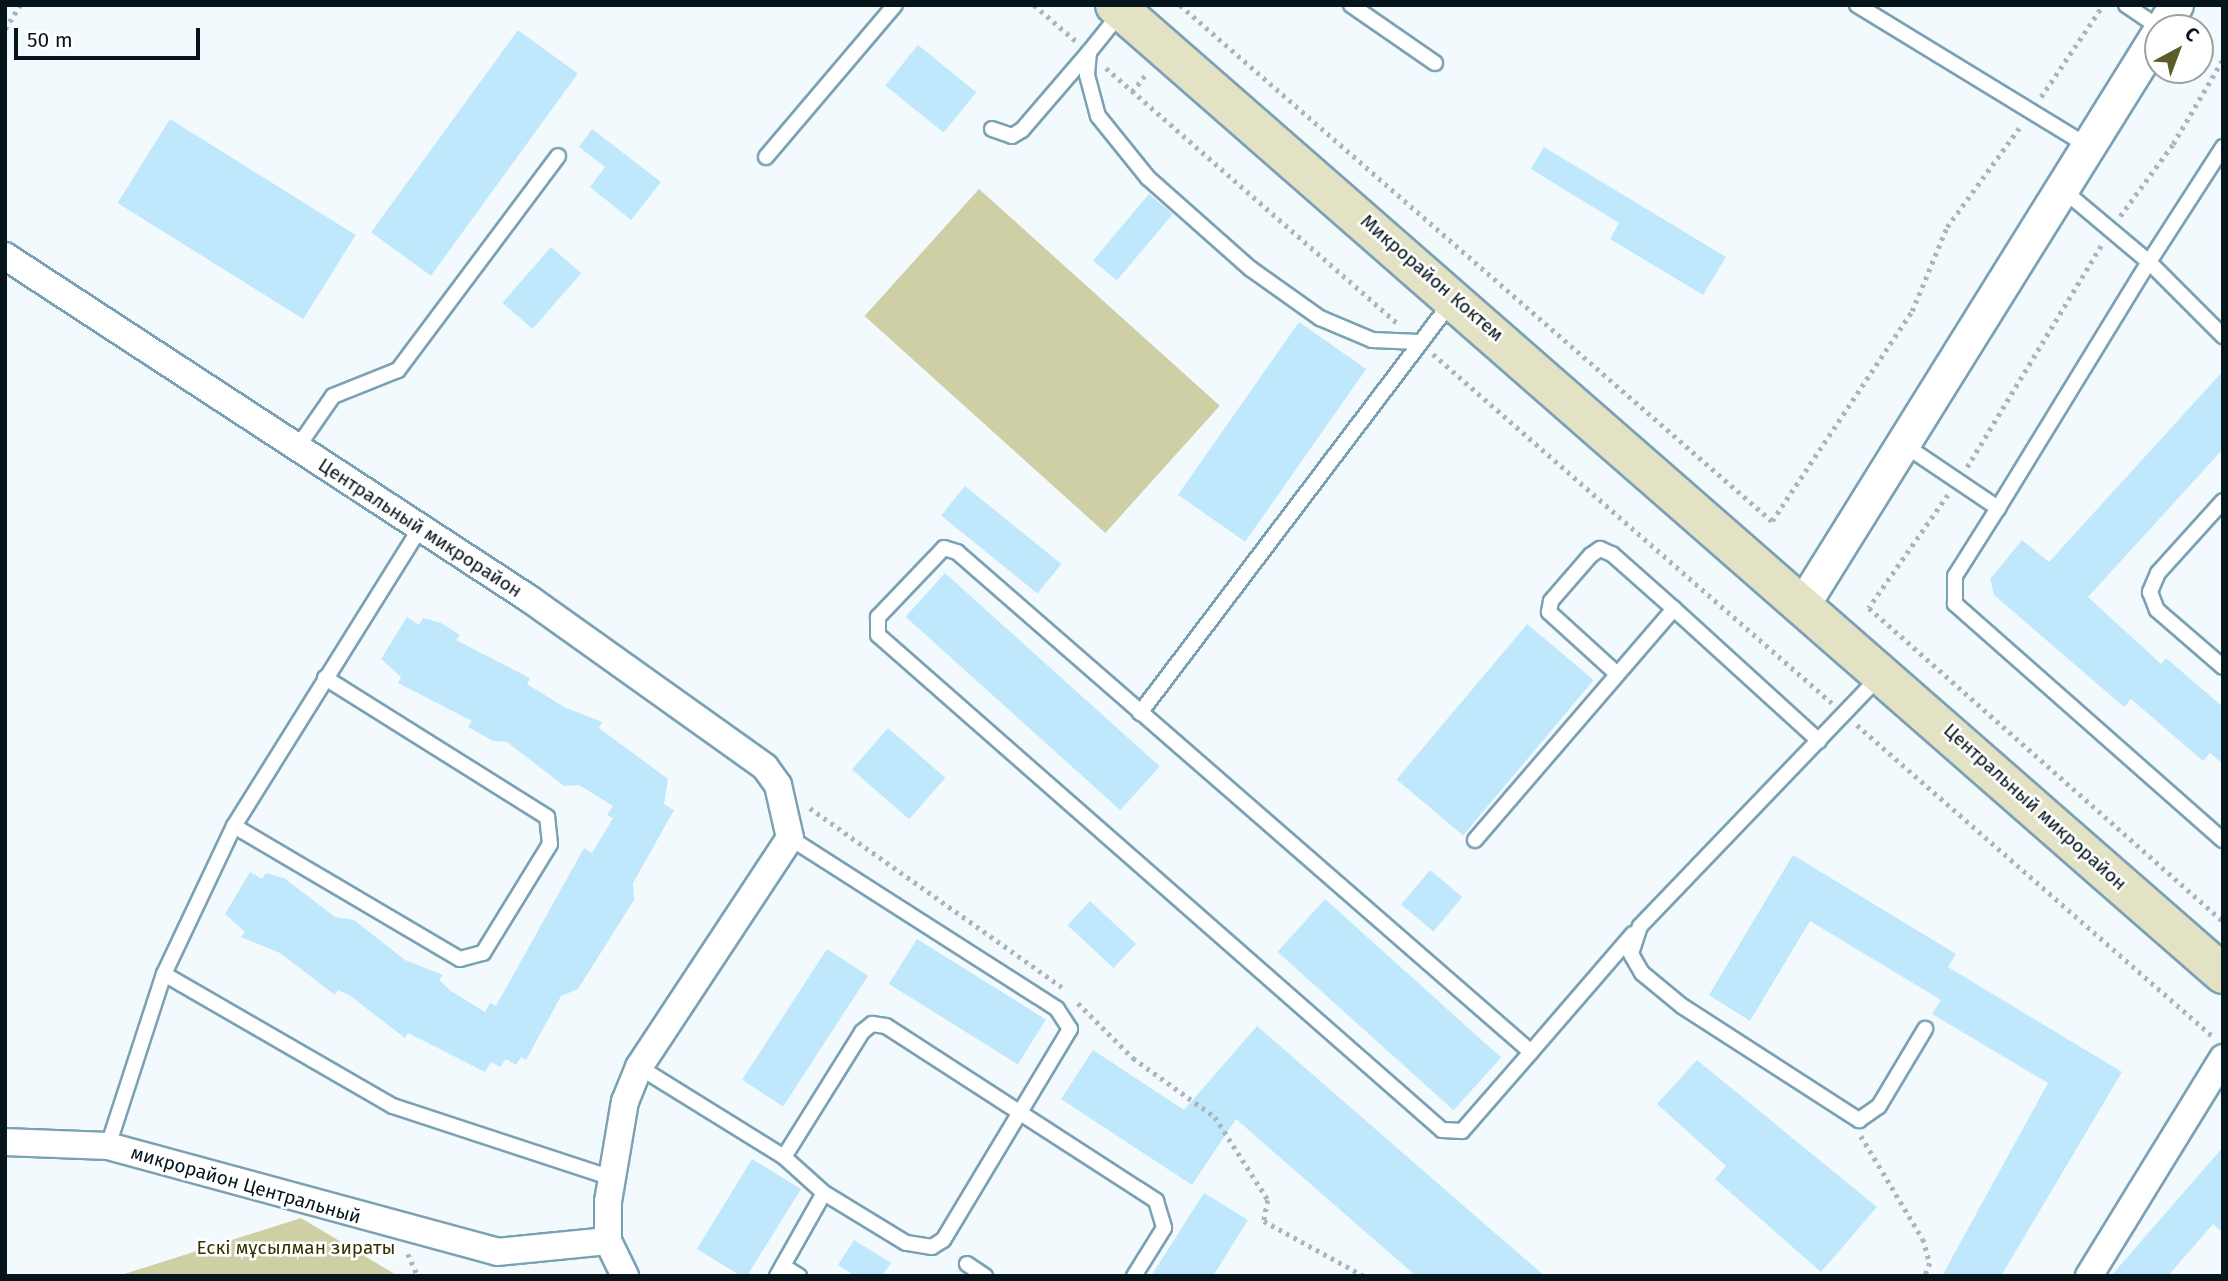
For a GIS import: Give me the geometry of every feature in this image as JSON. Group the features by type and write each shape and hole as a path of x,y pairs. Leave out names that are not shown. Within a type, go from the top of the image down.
{"main road":[{"name":"Микрорайон Коктем","path":"1121,7 1803,604"},
{"name":"Центральный микрорайон","path":"1803,604 2223,974"}],"street":[{"path":"1803,604 2144,56"},
{"name":"Центральный микрорайон","path":"5,256 420,528 765,767 787,808 790,838"},
{"path":"625,1276 608,1241 609,1177 639,1067 790,838"},
{"path":"2089,1276 2223,1058"},
{"name":"микрорайон Центральный","path":"5,1142 108,1146 497,1252 608,1241"}],"lane":[{"path":"766,157 895,5"},
{"path":"1352,5 1435,63"},
{"path":"1857,5 2088,146"},
{"path":"2126,5 2144,17"},
{"path":"992,129 1012,136 1022,130 1089,52 1121,7"},
{"path":"1089,52 1087,75 1098,116 1148,178 1200,226 1329,323 1372,340 1419,342"},
{"path":"2223,147 1955,576 1955,604 2223,841"},
{"path":"298,448 333,396 398,370 558,156"},
{"path":"2061,188 2113,226 2223,336"},
{"path":"1140,713 1455,297"},
{"path":"1903,444 1998,508"},
{"path":"2223,501 2158,573 2150,592 2157,610 2223,667"},
{"path":"108,1146 164,974 234,825 420,528"},
{"path":"1531,1052 950,548 933,554 875,621 878,635 1442,1130 1462,1131 1531,1052 1640,926 1884,673"},
{"path":"1616,673 1548,608 1591,555 1600,549 1612,554 1819,741"},
{"path":"1475,840 1616,673 1674,609"},
{"path":"234,825 460,960 484,953 550,844 547,817 325,678"},
{"path":"639,1067 784,1157 824,1193 905,1243 932,1247 953,1228 1069,1037 1063,1014 790,838"},
{"path":"1640,926 1631,954 1648,979 1850,1117 1867,1118 1880,1107 1925,1029"},
{"path":"164,974 393,1106 609,1177"},
{"path":"784,1157 872,1024 886,1026 1024,1114 1161,1207 1164,1228 1134,1276"},
{"path":"799,1276 780,1271 824,1193"},
{"path":"967,1264 985,1276"}],"path":[{"path":"5,29 20,5"},
{"path":"1034,5 2223,1044"},
{"path":"1180,5 1772,521 1912,311 1947,227 2031,112 2103,5"},
{"path":"2223,59 2173,144 2113,226 1959,480 1869,608 2223,921"},
{"path":"1850,1117 1923,1239 1930,1262 1925,1276"}],"green space":[{"path":"979,189 1220,406 1105,533 865,316"},
{"name":"Ескі мұсылман зираты","path":"301,1218 398,1276 118,1276"}],"building":[{"path":"518,30 578,73 431,276 371,232"},
{"path":"918,45 976,92 944,133 885,85"},
{"path":"170,119 356,235 303,319 118,203"},
{"path":"592,129 661,182 631,220 590,187 605,167 579,147"},
{"path":"1544,147 1726,257 1703,295 1610,239 1619,223 1531,169"},
{"path":"1149,194 1173,214 1117,281 1093,261"},
{"path":"551,247 581,273 533,329 502,303"},
{"path":"1299,322 1366,369 1245,542 1178,495"},
{"path":"2223,371 2223,449 2088,597 2161,664 2166,658 2223,707 2223,764 2210,753 2203,761 2131,699 2124,707 1994,595 1990,579 2022,540 2049,562"},
{"path":"965,486 1061,564 1037,594 941,516"},
{"path":"945,573 1160,766 1120,810 906,617"},
{"path":"407,617 419,625 423,618 441,623 460,635 456,640 530,678 527,684 564,707 602,722 599,728 668,779 664,804 674,810 633,883 634,900 578,989 561,996 526,1060 521,1057 516,1065 506,1059 500,1067 491,1062 485,1072 408,1033 405,1038 349,995 338,990 335,995 280,953 241,937 245,932 225,914 250,872 262,879 266,873 284,878 335,917 354,920 405,960 443,975 439,980 451,991 485,1012 490,1003 496,1006 584,848 592,853 613,818 607,815 613,806 579,785 564,786 507,742 493,741 468,727 472,721 398,683 401,677 381,659"},
{"path":"1527,624 1594,680 1463,835 1397,780"},
{"path":"888,728 945,778 909,819 852,770"},
{"path":"1793,855 1956,954 1948,967 2122,1072 2001,1276 1942,1276 2048,1083 1932,1014 1941,1000 1810,921 1750,1021 1709,995"},
{"path":"1430,870 1462,897 1433,931 1401,904"},
{"path":"1325,899 1501,1058 1454,1110 1277,952"},
{"path":"1090,901 1136,944 1114,968 1067,925"},
{"path":"917,939 1046,1020 1018,1064 889,984"},
{"path":"827,949 868,976 783,1107 742,1080"},
{"path":"1257,1026 1545,1276 1416,1276 1236,1119 1192,1185 1061,1099 1093,1050 1184,1110"},
{"path":"1697,1060 1877,1207 1821,1272 1715,1179 1726,1166 1657,1104"},
{"path":"2223,1147 2223,1233 2213,1224 2168,1276 2111,1276"},
{"path":"752,1159 801,1189 747,1276 741,1276 697,1249"},
{"path":"1204,1193 1248,1220 1213,1276 1151,1276"},
{"path":"854,1240 891,1263 882,1276 855,1276 838,1265"}]}
